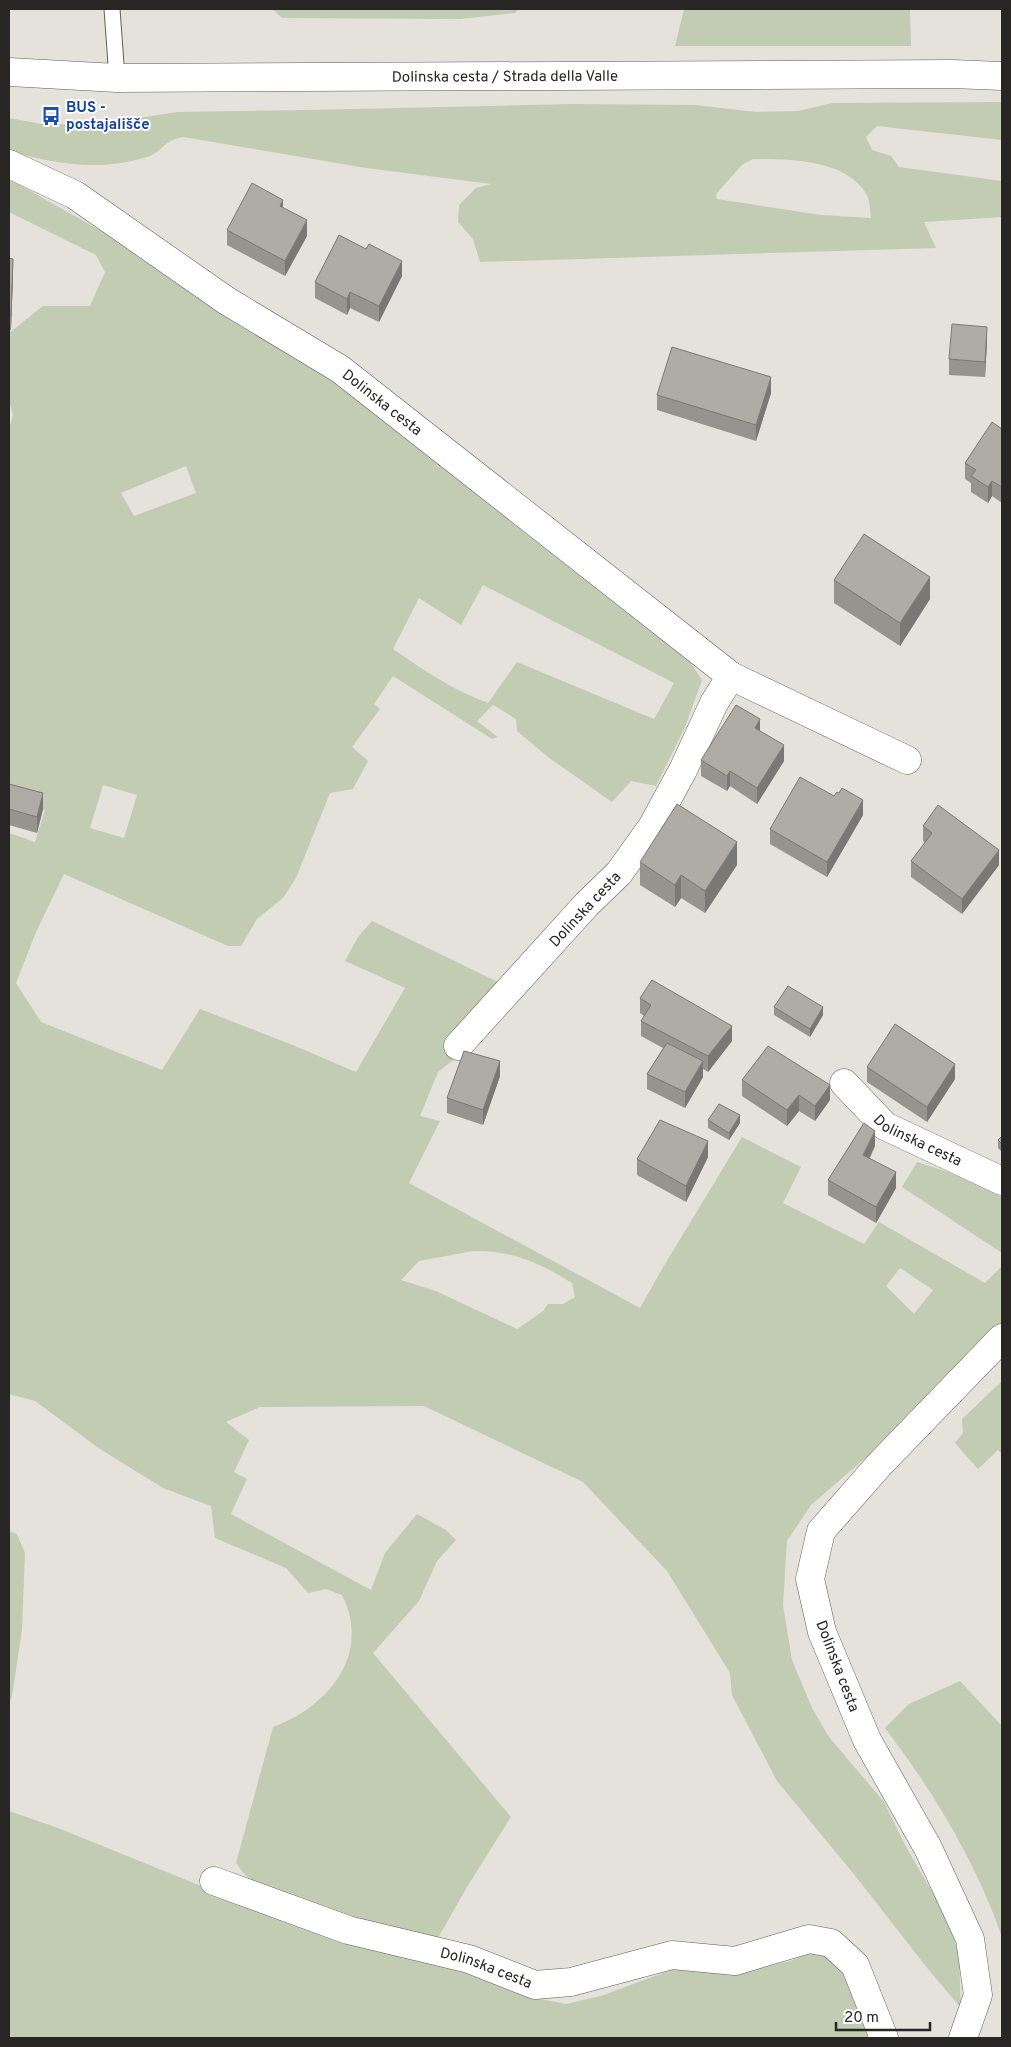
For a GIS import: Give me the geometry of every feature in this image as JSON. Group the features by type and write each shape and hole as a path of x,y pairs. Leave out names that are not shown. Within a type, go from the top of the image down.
{"street":[{"name":"Dolinska cesta / Strada della Valle","path":"9,72 117,78 952,74 1002,76"},
{"name":"Dolinska cesta","path":"9,164 74,195 227,301 340,368 731,676 907,760"},
{"name":"Dolinska cesta","path":"458,1046 587,904 619,874 652,827 684,770 714,703 731,676"},
{"name":"Dolinska cesta","path":"844,1084 885,1126 1002,1181"},
{"name":"Dolinska cesta","path":"963,2038 978,1995 970,1939 928,1848 867,1740 822,1632 810,1579 821,1531 879,1465 1002,1338"},
{"name":"Dolinska cesta","path":"214,1881 348,1930 469,1959 535,1985 571,1982 672,1955 735,1961 809,1939 831,1942 855,1965 884,2038"}],"lane":[{"path":"112,9 117,78"}],"green space":[{"path":"272,9 519,9 515,13 460,19 282,18"},
{"path":"684,9 910,9 911,46 675,46"},
{"path":"1002,102 1002,140 877,126 866,137 872,150 891,156 899,167 1002,181 1002,217 924,222 936,248 480,262 473,239 458,222 459,205 476,188 491,184 366,168 183,137 171,141 156,153 147,157 111,164 60,163 9,151 9,118 47,125 111,122 178,112 572,104 695,105 756,112 798,111 833,103","holes":["753,159 799,161 831,168 846,174 858,183 867,195 871,218 821,215 717,199 716,194 742,165"]},
{"path":"9,179 126,245 346,388 679,645 702,680 685,727 656,786 631,781 612,802 548,757 517,731 516,719 493,705 477,721 498,737 492,739 393,676 374,704 380,709 352,747 368,761 353,789 330,793 296,878 283,898 257,919 241,946 228,946 64,874 36,932 16,983 41,1022 162,1070 200,1009 356,1072 405,988 345,961 358,937 372,921 500,983 452,1041 453,1060 438,1072 420,1116 440,1121 409,1183 640,1308 742,1137 801,1167 783,1203 864,1244 879,1222 985,1283 1002,1266 1002,1322 933,1400 811,1505 787,1541 783,1605 792,1660 812,1708 829,1737 884,1802 904,1843 948,1920 959,1955 961,2008 777,1781 732,1695 730,1673 667,1571 583,1482 424,1406 260,1407 226,1422 249,1440 234,1472 247,1479 231,1514 371,1590 385,1553 417,1514 446,1530 456,1540 437,1561 419,1601 373,1653 511,1817 467,1887 434,1945 262,1889 245,1875 236,1863 273,1727 293,1718 327,1692 339,1676 348,1657 352,1638 350,1617 342,1595 326,1589 308,1593 286,1568 215,1538 211,1506 163,1488 100,1449 35,1401 9,1394 9,833 35,842 45,810 9,799 9,429 13,415 9,400 9,333 43,306 90,306 105,272 96,255 9,212","holes":["186,466 196,493 134,516 121,493","483,585 674,683 654,719 517,662 488,703 451,686 393,649 419,598 461,625","103,785 137,795 124,838 90,828","473,1251 487,1251 513,1255 548,1269 572,1283 575,1297 563,1304 548,1304 543,1311 517,1329 436,1291 401,1280 419,1261","900,1268 933,1290 914,1314 886,1286"]},
{"path":"917,1162 948,1172 1002,1197 1002,1253 902,1187"},
{"path":"1002,1381 1002,1454 998,1450 978,1469 955,1443 963,1433 962,1419"},
{"path":"9,1531 17,1534 25,1553 22,1630 12,1696 9,1704"},
{"path":"960,1681 1002,1726 1002,1937 980,1882 952,1828 920,1777 885,1728 909,1704"},
{"path":"9,1811 58,1828 206,1888 471,1971 541,1999 566,2004 601,1996 682,1966 741,1972 790,1961 816,1950 841,1962 868,2038 9,2038"}],"building":[{"path":"252,183 283,200 280,206 307,220 285,261 227,230"},
{"path":"339,235 366,249 369,244 402,261 379,306 350,292 347,299 315,282"},
{"path":"9,258 13,259 11,315 9,315"},
{"path":"952,324 987,327 985,362 949,359"},
{"path":"672,347 771,377 756,425 657,395"},
{"path":"992,422 1002,429 1002,487 992,481 988,487 971,476 976,470 965,463"},
{"path":"864,534 930,577 900,623 834,580"},
{"path":"736,705 760,719 755,728 784,745 757,788 730,771 727,776 701,760"},
{"path":"800,777 834,796 842,788 863,800 827,862 770,829"},
{"path":"9,784 43,793 37,817 9,809"},
{"path":"677,804 737,842 705,891 681,875 675,885 640,862"},
{"path":"938,805 999,850 962,899 911,861 932,833 923,826"},
{"path":"652,980 732,1026 708,1056 641,1021 651,1005 640,998"},
{"path":"788,986 823,1007 810,1029 774,1007"},
{"path":"895,1024 955,1064 927,1107 867,1067"},
{"path":"667,1043 703,1061 685,1092 647,1074"},
{"path":"768,1046 830,1085 815,1106 799,1095 787,1110 742,1080"},
{"path":"464,1051 500,1061 483,1110 447,1098"},
{"path":"719,1104 740,1115 729,1133 708,1120"},
{"path":"660,1120 708,1141 686,1186 637,1159"},
{"path":"864,1123 875,1131 863,1155 896,1172 876,1207 828,1180"},
{"path":"1002,1136 1002,1144 998,1140"}],"place":[{"name":"BUS - postajališče","path":"51,116"}]}
